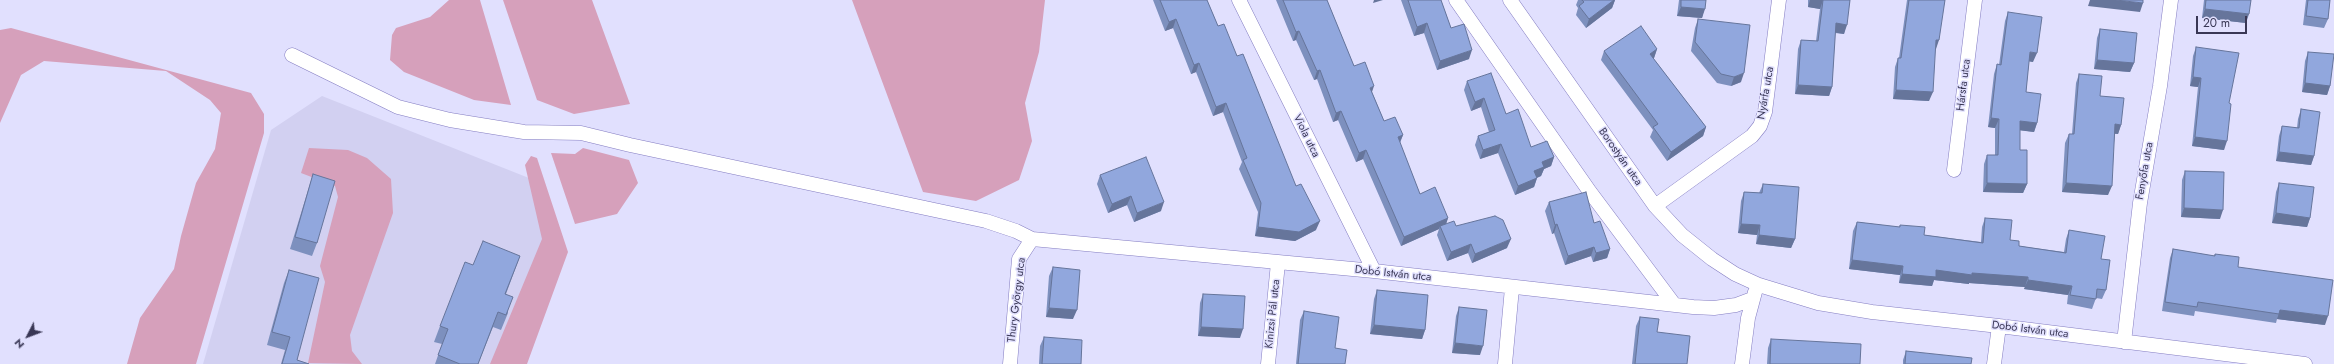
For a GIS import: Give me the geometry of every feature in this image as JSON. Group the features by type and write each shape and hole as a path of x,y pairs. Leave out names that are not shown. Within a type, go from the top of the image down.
{"street":[{"name":"Viola utca","path":"1239,0 1374,271"},
{"path":"1456,0 1590,192 1673,303"},
{"name":"Borostyán utca","path":"1510,0 1655,206 1682,235 1712,259 1735,274 1759,284"},
{"name":"Nyárfa utca","path":"1655,206 1752,136 1760,126 1765,112 1779,0"},
{"name":"Hársfa utca","path":"1954,170 1975,0"},
{"name":"Fenyőfa utca","path":"2124,342 2140,203 2160,86 2171,0"},
{"path":"292,55 398,107 443,118 524,132 581,133 637,147 986,221 1016,231 1032,239"},
{"name":"Dobó István utca","path":"1032,239 1374,271 1512,288 1714,308 1736,305 1752,299"},
{"name":"Thury György utca","path":"1010,364 1019,259 1032,239"},
{"name":"Kinizsi Pál utca","path":"1268,364 1278,263"},
{"name":"Dobó István utca","path":"1759,284 1818,303 1872,312 2124,342 2249,361 2304,364"},
{"path":"1742,364 1752,299 1759,284"},
{"path":"1505,364 1512,288"},
{"path":"1994,364 1999,326"}],"shaded area":[{"path":"449,0 480,0 511,105 474,100 404,72 390,60 392,35 396,28 430,17"},
{"path":"503,0 592,0 630,104 574,114 537,100"},
{"path":"852,0 1045,0 1039,52 1025,103 1032,141 1019,180 976,201 923,192"},
{"path":"11,28 251,93 264,114 264,133 196,364 127,364 140,318 174,269 181,236 196,183 215,149 221,113 210,100 166,71 44,61 21,75 0,123 0,30"},
{"path":"322,96 539,182 556,241 506,364 203,364 271,130"},
{"path":"309,148 348,150 367,158 391,179 393,213 350,335 352,351 362,364 308,363 325,282 320,266 338,197 335,186 301,173"},
{"path":"583,148 629,160 638,183 617,214 575,224 551,153 575,154"},
{"path":"531,156 537,158 568,252 527,364 490,364 542,239 525,165"}],"building":[{"path":"1160,0 1207,0 1218,26 1224,24 1237,56 1243,54 1296,186 1301,184 1320,221 1299,232 1258,227 1261,203 1243,160 1247,158 1226,103 1216,107 1199,63 1194,65 1176,19 1169,22"},
{"path":"1283,0 1327,0 1354,66 1365,62 1374,86 1370,88 1384,121 1395,117 1403,135 1398,137 1420,194 1435,187 1448,218 1404,237 1366,150 1359,153 1341,111 1336,113 1320,70 1317,71 1299,31 1296,32"},
{"path":"1408,0 1441,0 1451,28 1464,24 1472,50 1440,61 1427,23 1417,27"},
{"path":"1582,0 1614,0 1589,19 1579,6 1584,2"},
{"path":"1681,0 1706,0 1705,9 1681,7"},
{"path":"1823,0 1850,0 1847,25 1836,23 1832,87 1798,85 1801,40 1818,41"},
{"path":"1909,0 1945,0 1939,40 1936,40 1933,92 1896,90 1898,58 1901,58"},
{"path":"2116,0 2143,0 2143,3"},
{"path":"2206,0 2251,0 2249,14 2205,9"},
{"path":"2308,0 2330,0 2328,19 2306,16"},
{"path":"2008,12 2042,17 2037,53 2030,52 2026,92 2041,94 2037,123 2020,121 2020,150 2027,150 2027,184 1987,183 1987,155 1998,155 1999,119 1991,118 1997,64 2001,65"},
{"path":"1698,19 1750,25 1744,73 1734,77 1721,74 1695,42"},
{"path":"1641,26 1657,49 1650,54 1706,127 1671,152 1653,127 1658,124 1604,51"},
{"path":"2100,29 2137,33 2134,63 2097,60"},
{"path":"2196,47 2239,53 2229,103 2231,104 2227,141 2195,137 2201,78 2193,77"},
{"path":"2308,52 2334,54 2330,86 2305,83"},
{"path":"1491,73 1506,114 1518,109 1531,147 1547,141 1554,157 1542,162 1544,167 1534,171 1537,178 1518,186 1501,144 1483,150 1478,136 1495,130 1484,98 1475,102 1467,81"},
{"path":"2079,74 2102,76 2100,96 2124,98 2121,125 2115,124 2112,186 2066,183 2069,134 2074,134"},
{"path":"2301,109 2320,112 2314,156 2279,152 2282,126 2299,128"},
{"path":"1146,157 1164,202 1137,213 1131,196 1112,204 1100,175"},
{"path":"2185,171 2224,172 2223,210 2184,208"},
{"path":"313,174 335,181 317,243 295,237"},
{"path":"2279,183 2314,187 2310,218 2276,213"},
{"path":"1763,184 1799,187 1795,239 1759,235 1760,225 1741,224 1744,192 1762,193"},
{"path":"1586,192 1594,223 1600,221 1610,249 1596,253 1594,247 1568,256 1557,224 1555,225 1549,202"},
{"path":"1495,216 1503,220 1511,239 1475,254 1471,244 1451,252 1440,226 1454,221 1456,226"},
{"path":"1985,218 2012,220 2010,240 2019,241 2019,246 2066,253 2069,230 2105,236 2101,259 2110,260 2106,290 2097,289 2096,299 2070,295 2072,286 2028,280 2028,277 1972,273 1972,275 1936,270 1936,277 1902,274 1903,266 1852,260 1857,222 1900,227 1900,225 1925,227 1924,235 1983,243"},
{"path":"483,241 520,256 505,294 513,297 506,315 498,312 478,364 460,364 438,355 448,329 440,326 465,262 473,265"},
{"path":"2173,249 2215,256 2215,254 2239,257 2238,267 2333,280 2328,316 2280,310 2279,314 2198,302 2197,307 2165,302"},
{"path":"1053,267 1080,270 1077,310 1049,308"},
{"path":"289,270 319,278 297,360 309,364 282,364 290,337 272,332"},
{"path":"1377,290 1428,295 1425,330 1374,325"},
{"path":"1203,294 1245,296 1243,329 1201,327"},
{"path":"1459,307 1487,310 1483,346 1455,343"},
{"path":"1304,311 1339,317 1335,348 1347,350 1345,364 1298,364"},
{"path":"1640,317 1659,319 1657,332 1690,336 1687,364 1635,364"},
{"path":"1044,337 1082,340 1081,364 1042,364"},
{"path":"1771,339 1861,344 1860,364 1770,364"},
{"path":"1906,351 1972,358 1971,364 1905,364"}]}
